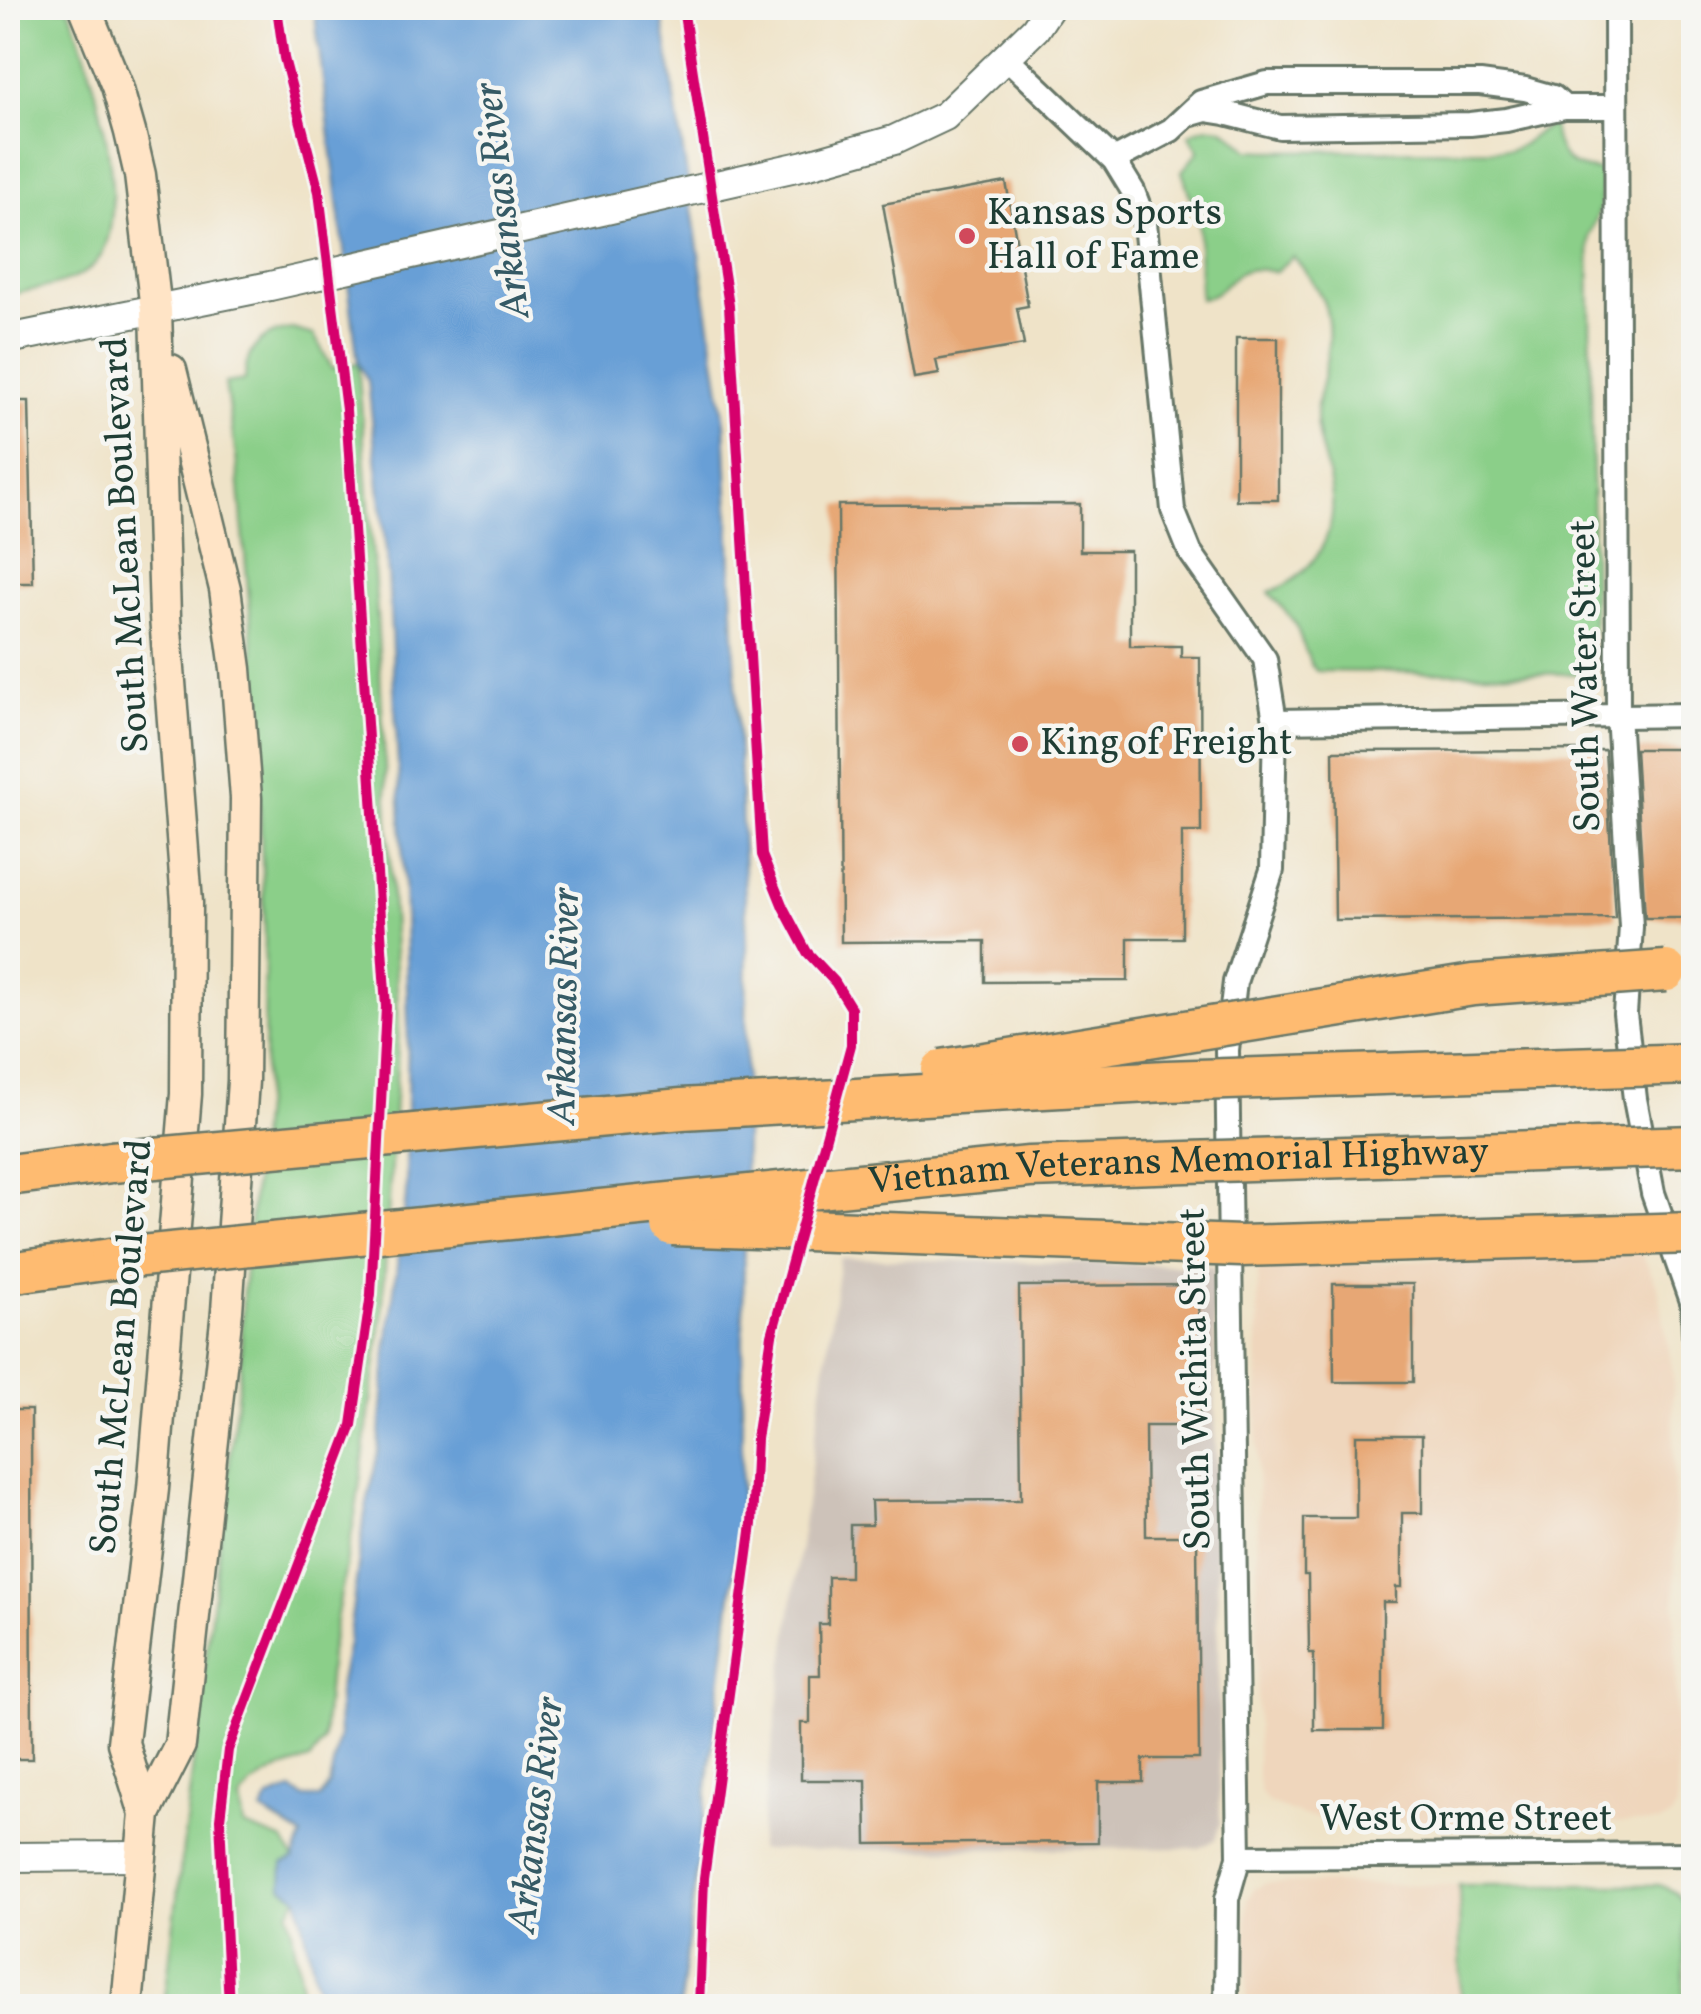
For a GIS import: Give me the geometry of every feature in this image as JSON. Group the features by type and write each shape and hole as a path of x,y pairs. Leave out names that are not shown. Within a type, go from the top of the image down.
{"highway":[{"path":"682,1109 1473,986 1680,972"},
{"path":"8,1174 682,1109 1166,1081 1694,1064"},
{"name":"Vietnam Veterans Memorial Highway","path":"8,1273 111,1259 1029,1168 1694,1146"},
{"path":"528,1219 1241,1246 1694,1233"}],"main road":[{"path":"84,8 117,86 130,132 140,176 156,310"},
{"name":"South McLean Boulevard","path":"145,1814 123,1742 154,1489 186,1094 188,902 165,617 156,310"},
{"name":"South McLean Boulevard","path":"126,2006 145,1814 180,1746 227,1311 243,1081 247,951 246,798 232,637 225,589 156,310"}],"street":[{"path":"8,338 270,286 805,165 894,140 945,116 1007,58 1049,8"},
{"name":"South Water Street","path":"1616,8 1618,714 1630,927 1626,1014 1653,1193 1693,1307 1694,1334"},
{"name":"South Wichita Street","path":"1007,58 1114,160 1133,191 1145,223 1173,510 1190,552 1265,658 1274,721 1272,870 1235,982 1227,1050 1239,1856 1227,1899 1226,2006"},
{"path":"1114,160 1170,130 1201,102 1267,84 1480,84 1525,88 1553,97 1564,107"},
{"path":"1188,115 1206,110 1224,112 1280,126 1470,124 1564,107 1616,107"},
{"path":"1274,721 1694,715"},
{"name":"West Orme Street","path":"1239,1856 1694,1854"},
{"path":"8,1858 140,1856"}],"shaded area":[{"path":"1641,1252 1658,1287 1673,1373 1677,1807 1671,1817 1660,1823 1353,1821 1303,1816 1269,1803 1261,1793 1257,1775 1258,1267"},
{"path":"840,1258 1214,1266 1220,1823 1215,1840 1199,1848 758,1850"},
{"path":"1267,1883 1459,1885 1461,2006 1247,2006 1247,1900 1254,1889"}],"green space":[{"path":"8,8 69,8 99,104 112,183 111,220 104,249 88,270 60,283 8,295"},
{"path":"1553,124 1557,145 1566,159 1580,167 1601,170 1601,207 1589,236 1594,631 1579,639 1578,674 1317,671 1295,623 1269,592 1296,578 1317,556 1332,513 1316,414 1328,350 1325,307 1293,256 1275,272 1247,270 1200,299 1199,225 1182,171 1199,151 1189,135 1215,127 1228,132 1249,150 1268,151 1510,150"},
{"path":"292,329 314,335 332,368 358,363 376,599 399,1028 382,1318 356,1510 330,1653 323,1741 310,1760 278,1770 252,1785 240,1800 244,1826 284,1841 294,1859 298,1897 289,1912 301,1983 299,2006 164,2006 241,1365 243,1291 264,1090 265,935 254,658 237,463 225,383 245,380 248,360 257,344 272,334"},
{"path":"1459,1885 1658,1885 1672,1891 1684,1910 1684,2006 1461,2006"}],"water":[{"name":"Arkansas River","path":"314,8 661,8 725,423 747,943 741,1516 680,2006 316,2006 317,1987 298,1898 282,1887 283,1864 294,1859 302,1836 262,1811 269,1798 292,1790 305,1798 320,1798 329,1785 339,1736 338,1693 365,1513 379,1449 387,1344 406,1197 408,1021 404,880 388,571 368,381 358,363"}],"building":[{"path":"1006,182 1028,306 1017,308 1024,345 936,360 939,374 914,378 883,204"},
{"path":"1236,338 1278,338 1278,500 1236,500"},
{"path":"8,401 29,401 33,583 8,583"},
{"name":"King of Freight","path":"1080,504 1080,551 1130,551 1130,646 1181,646 1181,657 1200,657 1201,832 1182,832 1182,938 1128,938 1128,981 985,982 985,941 841,942 838,505"},
{"path":"1635,749 1694,749 1694,918 1645,918"},
{"path":"1605,750 1615,918 1335,920 1333,751"},
{"path":"1333,1284 1413,1284 1413,1382 1334,1382"},
{"path":"1199,1285 1200,1426 1145,1426 1146,1536 1197,1536 1199,1759 1143,1759 1143,1782 1098,1782 1098,1842 867,1844 866,1780 801,1780 801,1723 810,1723 810,1675 820,1675 819,1624 828,1624 828,1577 850,1577 850,1525 872,1525 871,1501 1021,1500 1019,1286"},
{"path":"8,1410 31,1410 32,1759 8,1759"},
{"path":"1356,1435 1422,1435 1422,1513 1402,1513 1402,1587 1396,1587 1396,1602 1383,1602 1383,1730 1314,1730 1314,1653 1309,1653 1304,1518 1356,1518"}],"cycle path":[{"path":"229,2006 220,1819 228,1750 352,1425 371,1294 386,1007 346,410 319,192 284,58 277,8"},
{"path":"683,8 729,306 762,855 807,952 835,982 851,1008 851,1045 772,1335 756,1439 752,1524 704,1878 699,2006"}],"place":[{"name":"Kansas Sports Hall of Fame","path":"967,236"},
{"name":"King of Freight","path":"1020,744"}]}
